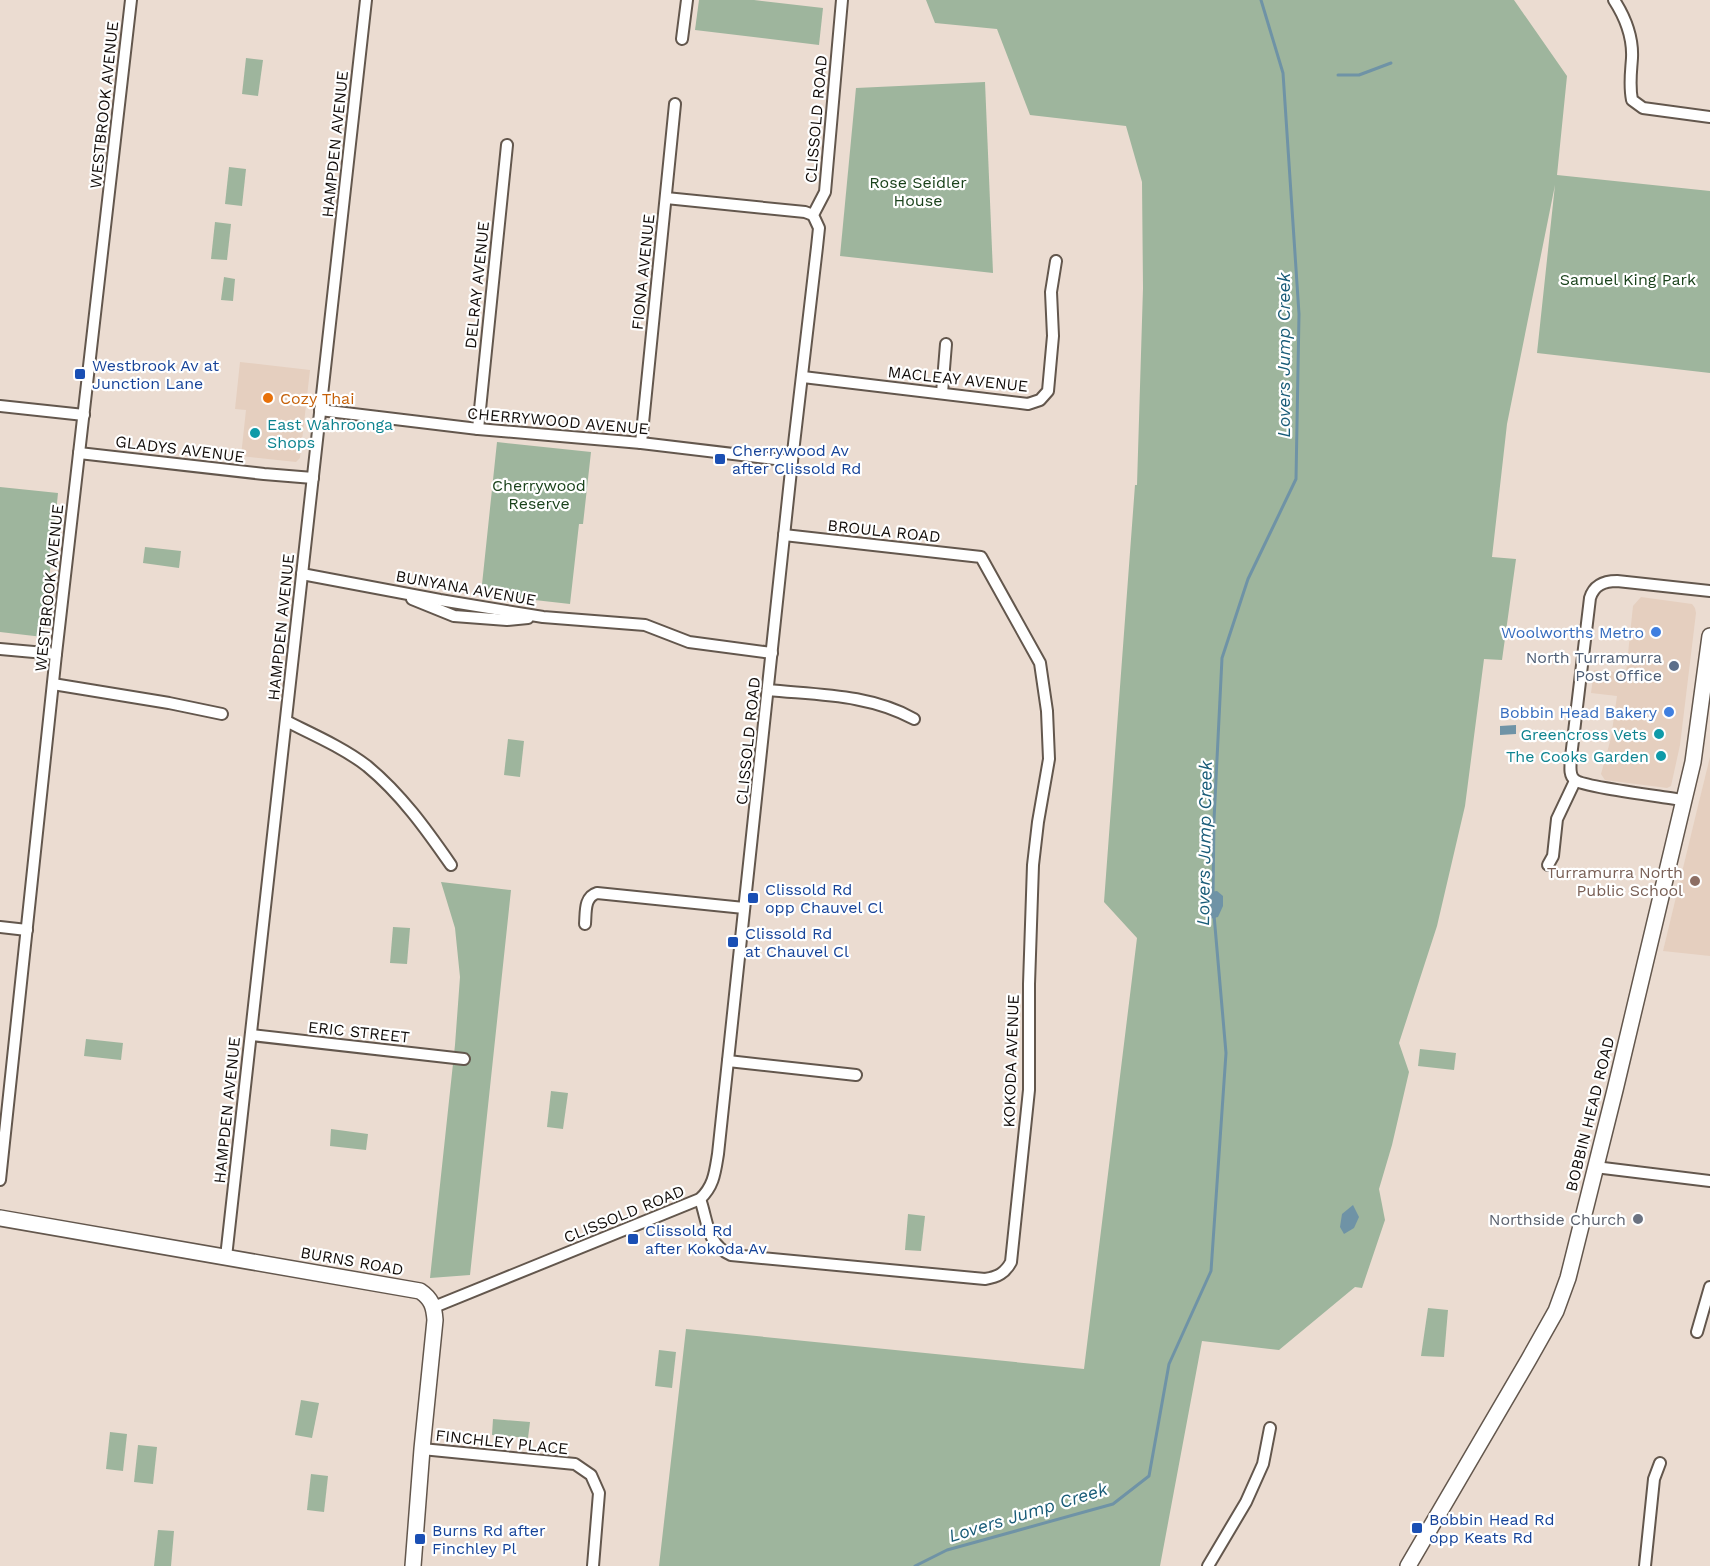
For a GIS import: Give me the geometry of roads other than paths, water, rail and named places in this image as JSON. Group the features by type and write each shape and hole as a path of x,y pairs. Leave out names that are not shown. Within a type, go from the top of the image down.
{"main road":[{"name":"BOBBIN HEAD ROAD","path":"1408,1566 1556,1311 1568,1278 1682,800 1704,735 1710,636"},
{"name":"BURNS ROAD","path":"0,1218 420,1291 426,1295 434,1307"},
{"path":"413,1566 435,1320 434,1307"}],"street":[{"name":"WESTBROOK AVENUE","path":"0,1180 56,654 131,0"},
{"name":"HAMPDEN AVENUE","path":"226,1257 366,0"},
{"path":"682,39 687,0"},
{"name":"CLISSOLD ROAD","path":"434,1307 700,1199 712,1184 728,1061 819,228 813,214 825,192 842,0"},
{"path":"1614,0 1629,30 1632,55 1629,87 1632,100 1643,108 1710,117"},
{"name":"FIONA AVENUE","path":"641,443 675,104"},
{"name":"DELRAY AVENUE","path":"478,429 507,145"},
{"path":"666,198 813,214"},
{"name":"MACLEAY AVENUE","path":"803,377 1028,404 1040,400 1048,391 1053,336 1051,292 1056,261"},
{"path":"942,393 946,344"},
{"path":"0,406 84,415"},
{"name":"CHERRYWOOD AVENUE","path":"321,410 478,429 641,443 792,461"},
{"name":"GLADYS AVENUE","path":"80,453 313,478"},
{"name":"BROULA ROAD","path":"784,535 981,557"},
{"name":"KOKODA AVENUE","path":"700,1199 709,1231 717,1245 731,1255 985,1279 1002,1274 1011,1262 1029,1090 1029,984 1033,865 1049,759 1047,711 1040,663 981,557"},
{"name":"BUNYANA AVENUE","path":"302,574 383,588 454,616 507,620 543,616 645,625 689,642 772,653"},
{"path":"1682,800 1575,781 1571,775 1571,757 1590,598 1600,584 1617,580 1710,591"},
{"path":"0,649 56,654"},
{"path":"53,684 222,714"},
{"path":"768,690 875,702 898,710 914,719"},
{"path":"286,721 326,741 365,765 397,793 423,824 451,865"},
{"path":"1548,865 1552,856 1557,819 1575,781"},
{"path":"585,924 588,899 597,893 744,909"},
{"path":"0,927 27,930"},
{"name":"ERIC STREET","path":"251,1035 464,1059"},
{"path":"728,1061 856,1076"},
{"path":"1595,1167 1710,1181"},
{"path":"1697,1332 1710,1287"},
{"path":"1208,1566 1250,1492 1263,1464 1270,1428"},
{"name":"FINCHLEY PLACE","path":"422,1449 575,1464 584,1470 591,1475 599,1493 593,1566"},
{"path":"1645,1566 1654,1479 1660,1463"}],"water":[{"path":"1516,725 1516,734 1500,735 1500,726"},
{"path":"1217,891 1223,896 1223,906 1218,917 1209,919 1205,909 1205,899 1209,892"},
{"path":"1353,1205 1359,1217 1354,1228 1344,1234 1340,1227 1342,1214"}],"waterway":[{"name":"Lovers Jump Creek","path":"1213,894 1214,820 1222,658 1248,579 1296,479 1299,314 1283,73 1261,0"},
{"path":"1338,75 1359,75 1391,63"},
{"name":"Lovers Jump Creek","path":"915,1566 947,1550 1113,1504 1149,1476 1169,1364 1211,1271 1226,1053 1214,915"}],"place":[{"name":"Westbrook Av at Junction Lane","path":"80,374"},
{"name":"Cozy Thai","path":"268,398"},
{"name":"East Wahroonga Shops","path":"255,433"},
{"name":"Cherrywood Av after Clissold Rd","path":"720,459"},
{"name":"Woolworths Metro","path":"1656,632"},
{"name":"North Turramurra Post Office","path":"1674,666"},
{"name":"Bobbin Head Bakery","path":"1669,712"},
{"name":"Greencross Vets","path":"1659,734"},
{"name":"The Cooks Garden","path":"1661,756"},
{"name":"Turramurra North Public School","path":"1695,881"},
{"name":"Clissold Rd opp Chauvel Cl","path":"753,898"},
{"name":"Clissold Rd at Chauvel Cl","path":"733,942"},
{"name":"Northside Church","path":"1638,1219"},
{"name":"Clissold Rd after Kokoda Av","path":"633,1239"},
{"name":"Bobbin Head Rd opp Keats Rd","path":"1417,1528"},
{"name":"Burns Rd after Finchley Pl","path":"420,1539"}],"park label":[{"name":"Rose Seidler House","path":"918,191"},
{"name":"Samuel King Park","path":"1628,279"},
{"name":"Cherrywood Reserve","path":"539,494"}]}
